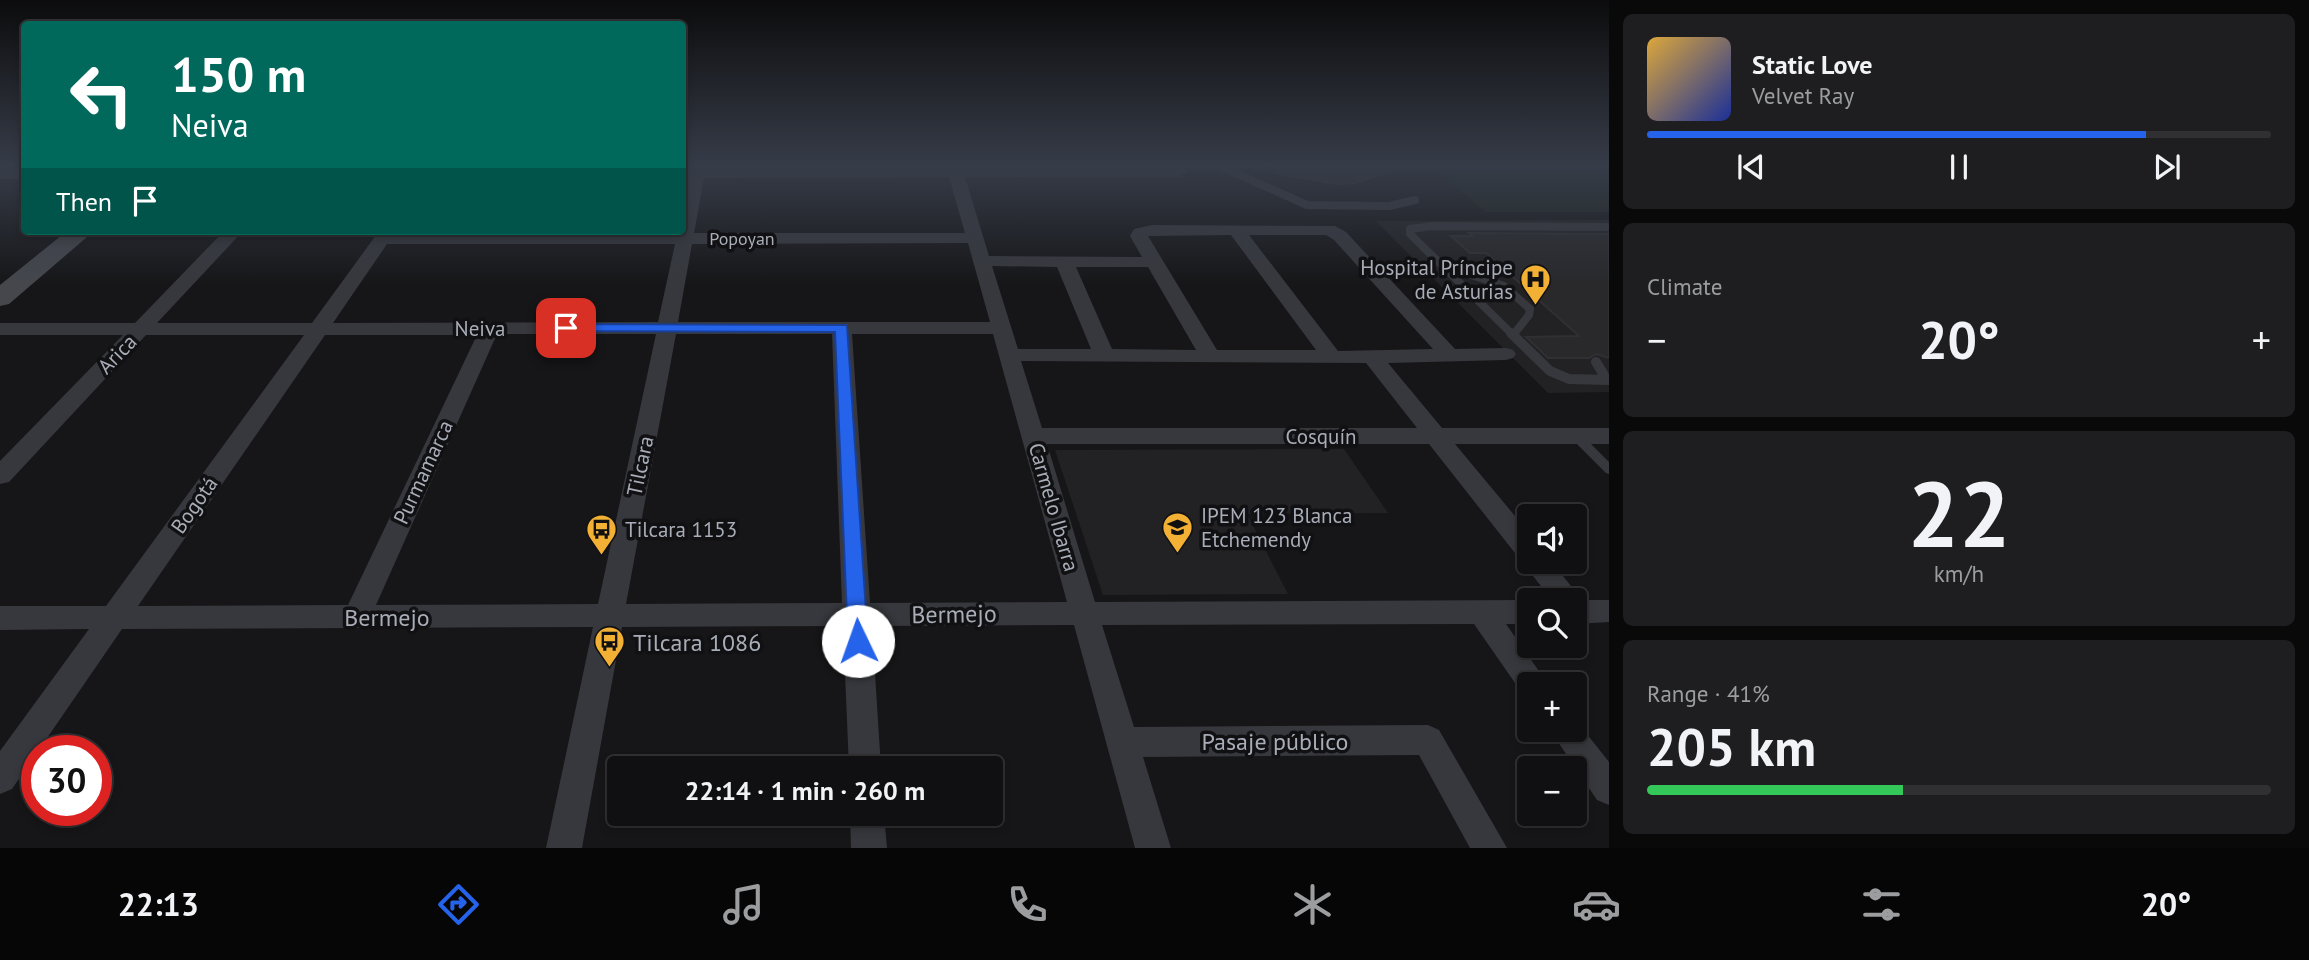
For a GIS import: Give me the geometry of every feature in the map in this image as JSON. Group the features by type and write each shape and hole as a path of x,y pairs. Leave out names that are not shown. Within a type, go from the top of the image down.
{"main road":[{"path":"0,298 77,235"}],"street":[{"name":"Tilcara","path":"686,230 689,206"},
{"name":"Carmelo Ibarra","path":"965,206 1153,848"},
{"path":"1237,230 1331,356"},
{"path":"1210,356 1139,236 1144,231 1323,230 1335,233 1448,354"},
{"name":"Arica","path":"0,475 230,235"},
{"name":"Popoyan","path":"386,235 975,238"},
{"name":"Bogotá","path":"0,778 386,235"},
{"name":"Tilcara","path":"564,848 685,235"},
{"path":"982,261 1154,262"},
{"path":"1064,261 1104,355"},
{"name":"Purmamarca","path":"356,617 490,328"},
{"path":"842,328 864,756"},
{"name":"Neiva","path":"0,329 1002,328"},
{"path":"1009,355 1372,357 1506,354"},
{"path":"1372,357 1517,537"},
{"name":"Cosquín","path":"1034,436 1609,436"},
{"path":"1546,574 1557,588"},
{"path":"1587,609 1609,611"},
{"path":"1481,612 1524,672"},
{"name":"Bermejo","path":"0,618 1517,612"},
{"path":"1427,740 1489,848"},
{"name":"Pasaje público","path":"1122,742 1427,740"},
{"path":"1575,742 1609,789"},
{"path":"868,826 869,848"}],"lane":[{"path":"1354,206 1391,206"},
{"path":"1608,380 1578,380 1558,376 1410,234 1409,229 1419,226 1609,227"},
{"path":"1442,265 1504,286 1530,309 1514,334"},
{"path":"1596,362 1608,380"},
{"path":"1576,436 1609,469"}],"shaded area":[{"path":"1478,206 1609,206 1609,212 1486,212"},
{"name":"Hospital Príncipe de Asturias","path":"1609,220 1609,392 1548,393 1376,221"},
{"name":"IPEM 123 Blanca Etchemendy","path":"1344,449 1388,513 1247,514 1288,594 1103,595 1055,450"}],"building":[{"path":"1469,233 1609,234 1609,358 1596,354 1589,358 1548,358 1526,337 1579,336 1486,253 1470,253 1451,236 1473,236"}],"place":[{"name":"Hospital Príncipe de Asturias","path":"1536,306"},
{"name":"IPEM 123 Blanca Etchemendy","path":"1178,554"},
{"name":"Tilcara 1153","path":"602,556"},
{"name":"Tilcara 1086","path":"610,669"}],"route":[{"path":"566,328 842,328 858,641"}]}
